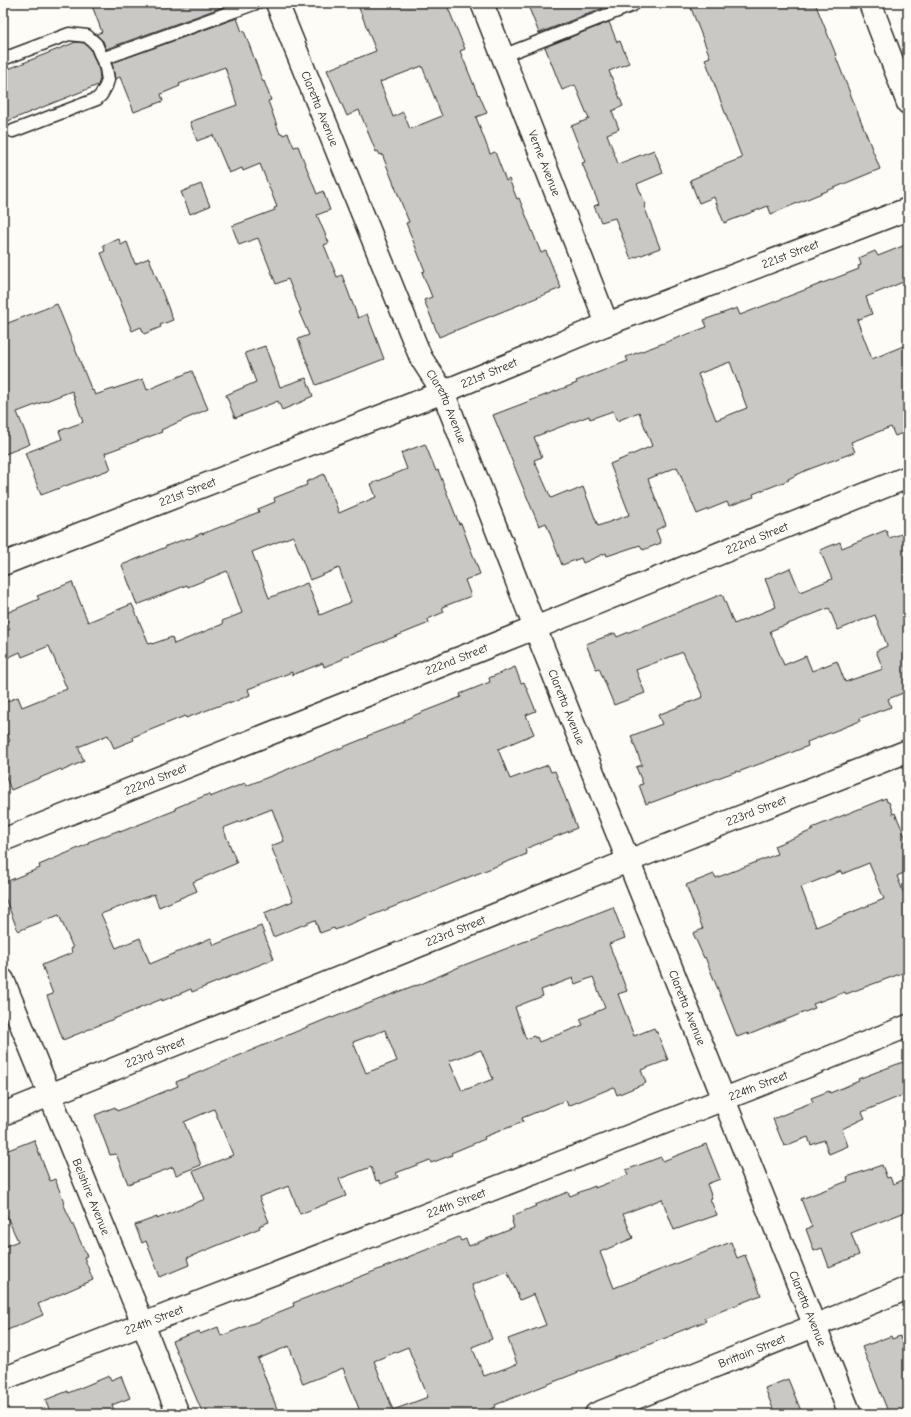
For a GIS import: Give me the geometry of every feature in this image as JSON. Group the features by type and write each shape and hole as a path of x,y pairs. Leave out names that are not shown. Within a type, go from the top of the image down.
{"street":[{"name":"Claretta Avenue","path":"277,3 421,358 443,392 535,628 850,1414"},
{"name":"Verne Avenue","path":"482,3 607,324"},
{"path":"870,3 902,72 908,103"},
{"name":"221st Street","path":"3,564 443,392 607,324 908,209"},
{"name":"222nd Street","path":"3,840 535,628 908,477"},
{"name":"223rd Street","path":"3,1114 628,861 908,751"},
{"name":"Belshire Avenue","path":"3,980 178,1414"},
{"name":"224th Street","path":"3,1379 724,1100 908,1026"},
{"name":"Brittain Street","path":"596,1414 908,1288"}],"lane":[{"path":"102,59 256,3"},
{"path":"502,56 633,5"},
{"path":"3,59 69,34 87,36 96,44 106,68 108,80 104,90 97,99 13,131"}],"building":[{"path":"91,3 231,4 106,49 103,41 96,34 102,32"},
{"path":"357,3 446,3 465,49 460,51 487,113 476,117 490,154 495,152 506,181 509,179 517,199 519,198 541,253 546,251 561,288 439,337 424,300 432,297 422,272 425,271 406,223 409,222 382,154 380,155 378,151 376,152 359,110 347,116 327,70 376,51","holes":["422,66 442,116 410,129 403,112 393,117 380,82"]},
{"path":"527,3 601,3 603,8 539,33"},
{"path":"689,3 815,3 880,169 771,214 768,206 724,223 714,197 699,203 690,180 742,158 705,59 710,57"},
{"path":"237,18 242,32 244,31 263,82 264,81 271,100 268,101 280,134 282,133 283,135 288,133 294,147 298,146 317,194 323,191 330,210 317,215 329,243 324,245 337,277 342,275 358,318 367,314 384,359 316,385 298,339 309,335 299,312 301,311 288,279 276,284 258,238 239,245 232,226 275,210 274,208 277,207 260,164 243,171 242,168 229,173 213,135 197,141 190,122 237,105 225,67 179,84 180,86 161,94 163,101 134,112 120,77 115,79 112,63"},
{"path":"609,22 617,42 620,41 629,63 609,71 623,106 612,111 619,129 607,134 618,164 654,150 663,173 637,184 646,205 644,206 660,248 631,259 615,218 601,222 594,206 599,204 582,163 585,162 571,126 589,119 575,85 562,90 545,47"},
{"path":"76,42 84,43 90,48 99,70 100,79 98,85 3,123 3,71"},
{"path":"201,184 210,206 190,214 181,192"},
{"path":"119,239 121,245 127,242 135,264 149,258 173,320 144,334 141,327 132,331 101,253 105,251 103,245"},
{"path":"908,244 908,280 866,297 872,314 857,320 872,359 908,344 908,431 895,436 891,427 851,442 855,452 807,470 788,479 789,480 753,494 754,497 729,506 727,502 697,514 677,467 648,479 666,525 656,530 661,543 643,550 640,545 607,556 606,553 583,563 581,558 562,565 546,523 539,526 493,415 577,383 576,381 628,361 626,357 707,327 704,320 737,308 740,315 859,269 858,266 861,265 859,258 875,251 878,256","holes":["730,362 747,408 716,420 698,374","613,411 617,421 639,412 652,446 610,464 629,515 598,526 583,487 551,498 534,460 542,457 534,437 589,416 590,419"]},
{"path":"57,304 92,391 93,390 95,395 143,379 147,390 192,371 208,409 161,430 162,432 105,453 111,469 41,495 25,453 62,439 59,431 83,422 72,391 17,412 30,444 3,455 3,325"},
{"path":"265,346 280,387 306,378 313,396 282,410 278,401 235,418 226,395 256,382 245,353"},
{"path":"425,444 436,471 438,470 459,524 461,523 480,574 465,580 471,596 442,607 444,612 428,619 429,623 342,658 343,659 324,667 323,663 292,675 292,672 248,689 250,695 229,704 229,702 186,718 185,716 133,737 134,740 114,748 108,735 78,747 84,761 11,790 3,770 3,744 10,741 3,724 3,703 18,697 22,707 67,689 49,646 22,657 20,652 3,660 3,632 10,629 4,614 39,599 37,596 72,582 88,622 132,604 149,644 172,637 174,644 223,624 222,621 242,613 227,571 137,605 122,565 166,546 188,538 189,539 259,512 258,509 275,502 274,498 307,485 306,482 324,474 339,513 376,497 371,484 407,469 401,453","holes":["293,536 310,580 339,568 351,602 320,615 307,583 269,598 252,552"]},
{"path":"886,530 889,538 908,532 908,691 888,699 891,707 860,718 860,721 807,742 808,746 646,804 639,785 643,784 636,767 642,765 631,736 662,724 658,715 703,697 683,652 636,670 645,693 614,705 599,668 596,669 586,644 615,633 617,637 722,594 734,624 776,607 765,579 790,568 800,592 832,579 820,550 840,542 842,548","holes":["829,608 838,630 875,615 887,645 876,651 883,669 845,682 837,661 812,671 806,656 784,665 770,631"]},
{"path":"515,667 521,683 524,682 536,711 526,715 534,734 498,749 510,779 548,765 551,772 555,771 577,828 525,849 527,854 335,930 334,928 320,933 315,920 273,937 264,913 293,901 271,846 284,841 272,809 223,828 237,863 193,882 197,891 159,907 154,894 101,914 116,948 140,938 150,964 211,938 214,945 261,926 274,959 192,992 191,989 162,1001 162,999 63,1040 47,996 53,994 42,965 72,953 71,949 73,948 59,915 18,931 3,893 3,883 40,868 39,865 88,844 88,842 120,830 120,832 176,810 175,808 209,794 210,797 245,783 246,786 404,722 404,720 461,697 460,694 490,682 489,678"},
{"path":"886,798 887,802 889,802 893,814 895,813 908,843 908,871 897,876 908,904 908,971 846,994 845,992 813,1004 815,1008 748,1035 748,1033 737,1037 705,957 704,958 693,933 703,929 686,885 714,874 716,878 777,854 774,846 813,830 812,828","holes":["869,863 884,899 816,927 801,887 841,871 842,874"]},
{"path":"613,907 625,938 609,944 627,991 618,994 634,1036 654,1028 668,1060 641,1070 646,1083 617,1095 614,1087 568,1106 566,1100 522,1118 523,1122 484,1137 485,1139 451,1153 452,1155 431,1163 430,1160 396,1173 398,1177 381,1184 379,1180 376,1181 371,1167 339,1179 346,1196 300,1214 289,1186 259,1197 269,1222 259,1226 260,1228 187,1258 189,1265 160,1277 146,1241 142,1243 135,1225 157,1217 157,1219 205,1199 193,1171 233,1155 214,1109 184,1122 201,1165 176,1175 173,1167 128,1184 116,1154 110,1155 95,1115 115,1107 117,1111 178,1086 176,1082 331,1017 332,1018 419,985 459,967","holes":["593,977 605,1008 580,1019 583,1025 539,1042 537,1037 535,1038 534,1036 526,1039 515,1007 543,996 541,990 573,978 575,984","385,1030 397,1061 366,1073 353,1042","481,1050 493,1079 462,1091 449,1061"]},
{"path":"908,1060 908,1093 862,1112 865,1118 842,1129 848,1146 829,1154 824,1140 811,1145 808,1137 784,1146 773,1119 813,1102 811,1098 829,1091 830,1093 859,1081 858,1079"},
{"path":"34,1140 50,1181 55,1179 64,1202 63,1203 87,1256 84,1257 93,1280 38,1304 43,1315 3,1332 3,1247 18,1241 3,1208 3,1152"},
{"path":"706,1144 720,1179 707,1184 712,1198 710,1199 717,1215 674,1230 662,1199 623,1214 633,1238 600,1252 614,1288 731,1242 737,1258 745,1255 761,1295 704,1318 706,1321 673,1335 495,1405 496,1407 478,1414 361,1414 343,1368 303,1384 289,1346 258,1359 279,1414 203,1414 172,1341 199,1331 200,1334 218,1327 221,1336 294,1306 293,1303 459,1237 461,1241 466,1239 469,1246 514,1228 512,1216 536,1206 535,1205 568,1192 570,1196 595,1186 595,1188 628,1175 626,1170 661,1157 663,1161","holes":["507,1271 520,1300 534,1294 546,1325 508,1339 517,1364 484,1376 472,1347 492,1339 472,1285","408,1347 428,1397 393,1410 374,1361"]},
{"path":"882,1165 887,1178 890,1177 893,1184 908,1178 908,1211 851,1233 859,1255 829,1267 822,1248 814,1251 806,1229 812,1227 801,1199 848,1181 847,1177"},
{"path":"891,1336 892,1339 900,1336 901,1340 908,1338 908,1414 889,1414 862,1347"},
{"path":"109,1376 111,1380 121,1376 130,1398 112,1405 114,1410 104,1414 51,1414 45,1400 68,1391 68,1393"},
{"path":"788,1379 801,1411 792,1414 775,1414 765,1388"}]}
